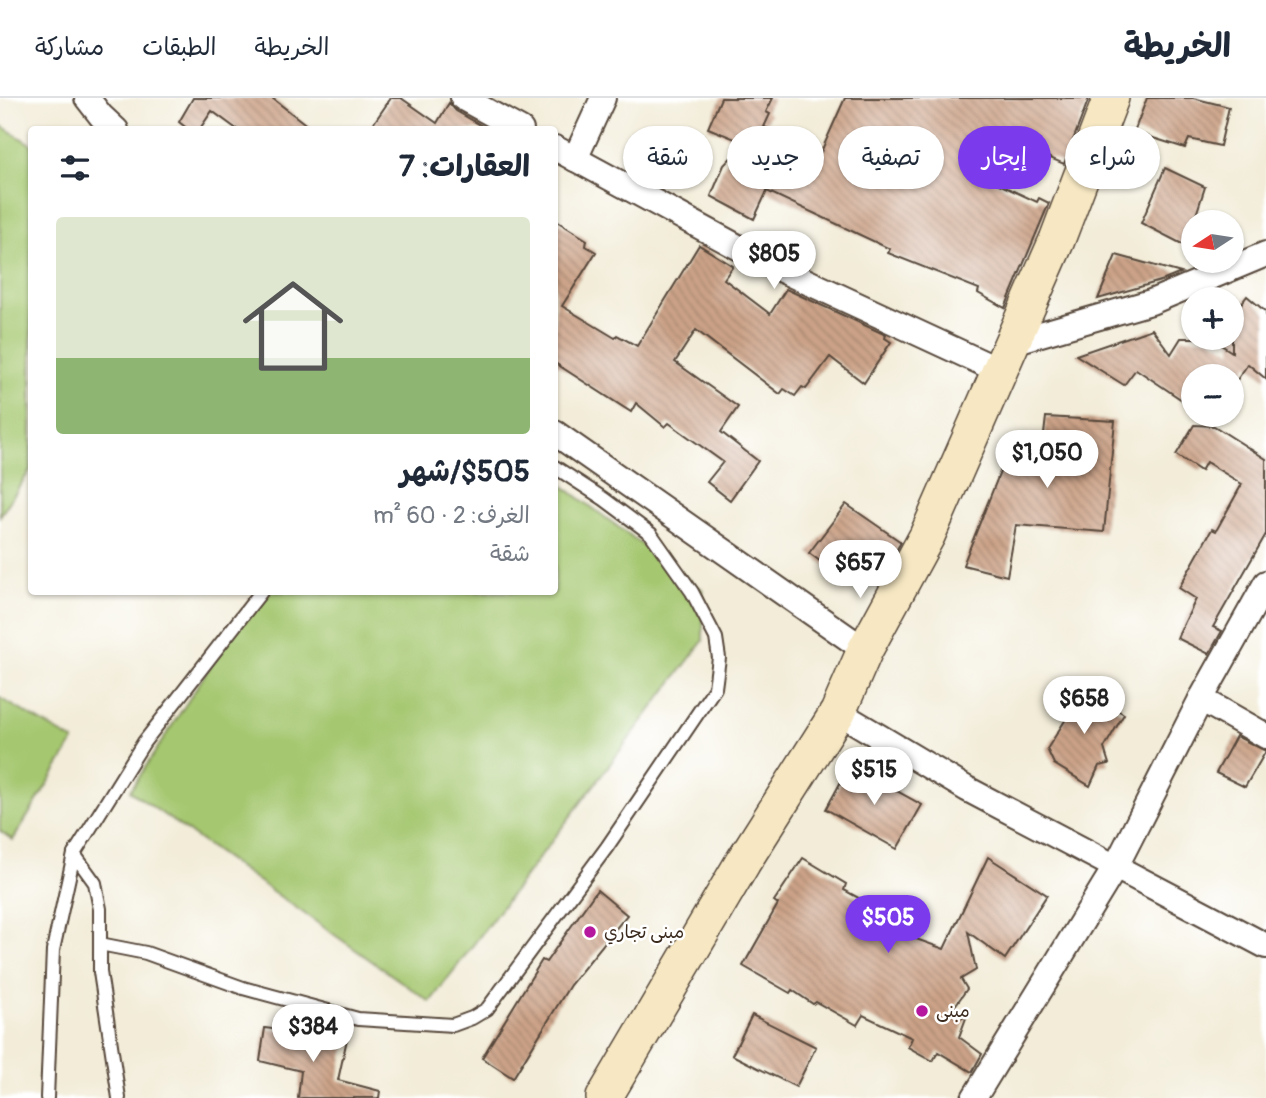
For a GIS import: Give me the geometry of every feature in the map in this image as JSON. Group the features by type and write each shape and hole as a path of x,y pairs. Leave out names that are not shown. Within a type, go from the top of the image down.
{"street":[{"path":"88,98 112,126"},
{"path":"463,98 514,126"},
{"path":"603,98 565,154 771,265 1005,356 1151,302 1266,254"},
{"path":"604,1098 743,862 838,712 865,650 927,536 1057,240 1111,98"},
{"path":"558,435 865,650"},
{"path":"974,1098 1116,866 1201,699 1266,583"},
{"path":"1201,699 1266,736"},
{"path":"838,712 967,789 1266,946"}],"lane":[{"path":"100,944 146,953 243,988 358,1019 453,1025 487,1009 607,847 715,688 718,671 716,638 692,592 651,534 558,469"},
{"path":"47,1098 53,950 74,853 144,742 259,595"},
{"path":"74,853 95,883 100,909 100,972 119,1098"}],"green space":[{"path":"0,125 28,142 28,474 0,516"},
{"path":"558,482 703,590 703,641 430,1002 130,791 256,595 558,595"},
{"path":"0,698 74,741 13,840 0,831"}],"building":[{"path":"193,98 272,98 308,126 233,126 212,111 202,126 184,126 179,122"},
{"path":"391,98 401,98 437,123 449,103 456,111 482,126 372,126"},
{"path":"721,98 773,98 766,112 770,114 764,126 727,126 727,136 709,126"},
{"path":"845,98 1089,98 1078,126 1065,126 1064,164 1051,158 1051,126 958,126 958,189 1009,189 1037,202 1039,198 1049,203 1005,308 978,293 979,289 888,253 890,249 767,191 754,219 711,196 727,162 727,189 824,189 824,145"},
{"path":"1147,98 1193,98 1229,107 1220,146 1189,139 1185,148 1160,140 1160,126 1136,126"},
{"path":"1165,168 1205,187 1198,210 1181,210 1181,243 1141,223 1156,189 1160,189 1160,179"},
{"path":"558,222 587,240 586,246 596,252 562,306 615,338 617,335 637,346 699,245 733,266 724,279 770,314 786,289 886,335 885,338 891,342 864,383 830,357 806,389 802,387 795,396 784,389 780,394 696,330 675,362 738,407 721,432 758,461 730,500 707,482 723,462 669,423 665,427 636,403 631,412 558,365"},
{"path":"1116,255 1181,273 1164,280 1098,299"},
{"path":"1247,296 1266,312 1266,379 1248,364 1244,370 1244,364 1181,364 1181,399 1136,369 1124,385 1076,355 1152,329 1171,354 1181,338 1181,350 1244,350 1244,300"},
{"path":"1046,417 1115,421 1104,532 1016,525 1007,576 963,565 1008,452 1042,452"},
{"path":"1193,427 1216,427 1266,459 1266,534 1213,627 1222,631 1209,654 1177,638 1196,599 1179,588 1212,529 1216,531 1242,484 1206,462 1201,471 1176,455"},
{"path":"846,504 901,542 883,574 856,555 839,575 809,553"},
{"path":"1078,687 1124,714 1104,748 1109,764 1099,766 1090,786 1054,764 1047,749 1073,708 1067,704"},
{"path":"1236,736 1266,751 1245,787 1216,773"},
{"path":"848,764 922,805 897,849 826,809 843,778 851,783"},
{"path":"988,857 1047,895 1005,959 968,932 976,970 961,979 967,989 949,1014 966,1018 959,1037 982,1054 972,1072 938,1052 933,1061 908,1047 912,1038 863,1015 857,1025 816,1002 813,1004 792,990 790,993 743,966 778,904 774,901 803,858 846,884 844,890 882,911 893,906 909,920 902,934 944,949"},
{"path":"597,890 627,915 570,985 513,1078 482,1058 542,960 546,962"},
{"path":"752,1015 816,1047 796,1087 732,1055"},
{"path":"265,1028 347,1039 338,1080 380,1091 379,1098 298,1098 301,1071 260,1061"}],"place":[{"name":"مبنى تجاري","path":"590,932"},
{"name":"مبنى","path":"922,1011"}]}
